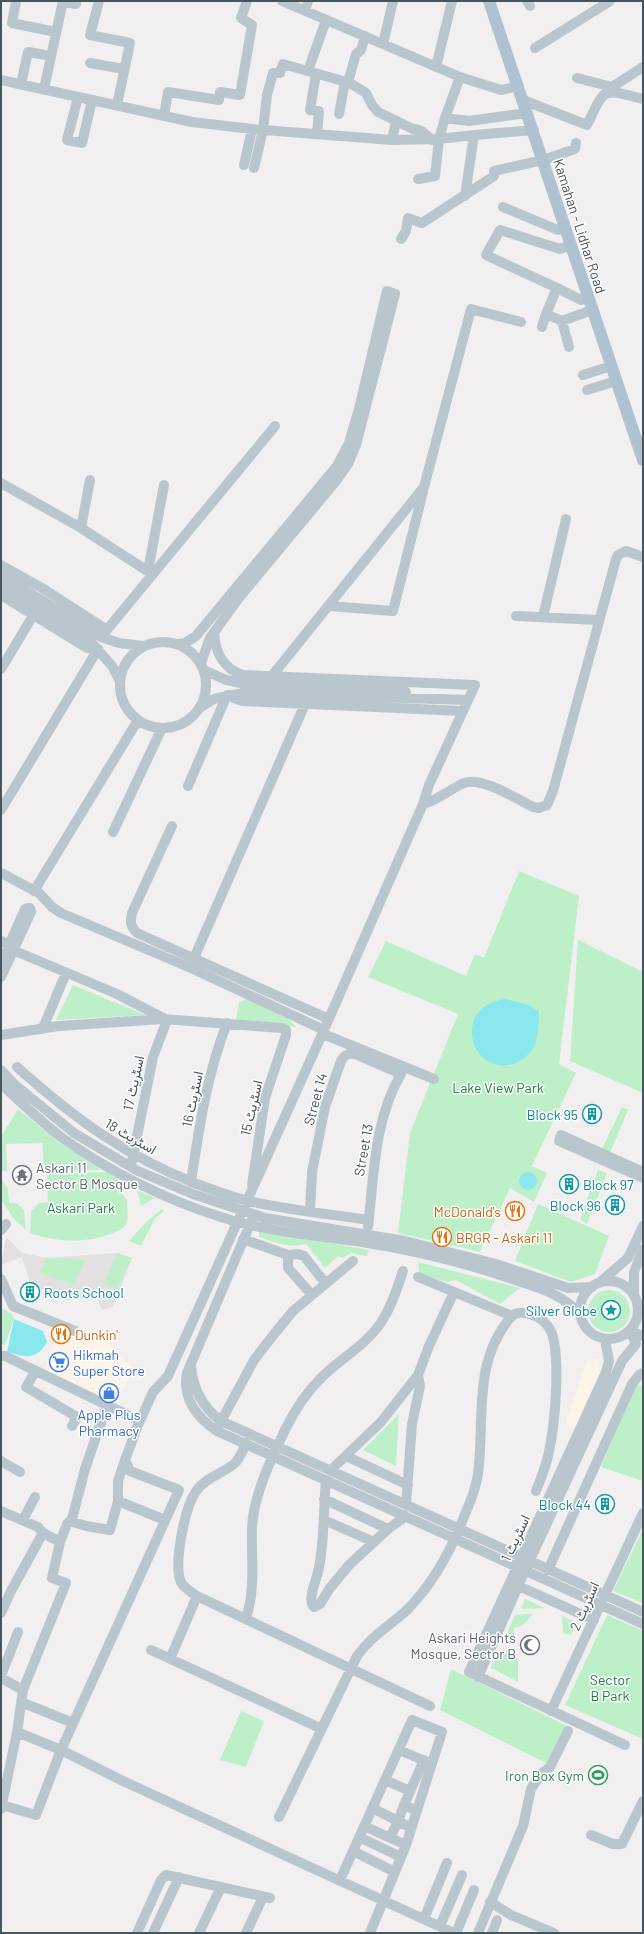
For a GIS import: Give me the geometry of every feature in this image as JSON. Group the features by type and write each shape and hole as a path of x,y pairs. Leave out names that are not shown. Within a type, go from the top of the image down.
{"main road":[{"name":"Kamahan - Lidhar Road","path":"489,1 522,100 534,130 588,298 643,460"}],"street":[{"path":"16,1 12,23 56,32"},
{"path":"44,89 63,1 76,4 76,1"},
{"path":"99,1 90,35 130,43 117,105"},
{"path":"164,116 168,92 219,100 220,92 240,95 252,25 241,18 247,1"},
{"path":"282,1 307,6 326,20 460,77 501,90 518,86"},
{"path":"383,44 392,1"},
{"path":"436,67 452,1"},
{"path":"535,48 610,1"},
{"path":"317,134 319,111 310,110 312,73 326,20"},
{"path":"339,114 346,82 356,54 361,50 365,36"},
{"path":"21,84 28,52 51,56"},
{"path":"90,63 124,69"},
{"path":"252,129 249,166 262,130 267,95 273,72 280,73 283,64 346,82 366,93 372,105 378,112 412,130 417,129 422,131 436,140"},
{"path":"577,78 612,87 643,67"},
{"path":"418,179 435,176 436,140 460,77"},
{"path":"1,80 192,122 262,130 392,140 436,140 534,130"},
{"path":"522,100 587,125 601,96 606,92 643,99"},
{"path":"78,97 67,140 82,143 92,100"},
{"path":"445,118 469,121 527,113"},
{"path":"392,140 396,121"},
{"path":"465,196 474,136"},
{"path":"401,239 406,232 408,218 422,223 494,176 494,171 543,160 575,149 576,143"},
{"path":"503,207 558,230 566,228"},
{"path":"571,245 560,248 500,230 486,255 581,300 588,298"},
{"path":"542,327 557,288"},
{"path":"178,644 185,643 196,636 337,466 349,443 356,419 387,291 395,294 362,429 348,464 336,481 238,599 214,632 206,647 203,667 207,683 201,707"},
{"path":"329,606 393,611 424,486 471,309 521,322"},
{"path":"546,314 562,321 592,310"},
{"path":"562,321 569,347"},
{"path":"583,375 611,366"},
{"path":"587,390 616,381"},
{"path":"104,634 150,572 275,426"},
{"path":"81,528 90,480"},
{"path":"1,483 81,528 150,572"},
{"path":"150,572 164,485"},
{"path":"271,677 424,486"},
{"path":"543,617 566,518"},
{"path":"423,804 432,802 464,783 477,781 533,807 539,808 547,805 553,791 618,555 626,551 643,557"},
{"path":"1,565 42,588 104,634"},
{"path":"1,575 119,643 143,646"},
{"path":"1,585 82,635 98,649 112,666 120,681"},
{"path":"1,595 87,648 98,649"},
{"path":"1,669 34,614"},
{"path":"516,616 599,620"},
{"path":"70,1521 86,1526 110,1530 118,1501 118,1482 140,1421 153,1392 168,1376 324,1032 423,804 429,785 475,685 243,675 235,673 226,666 215,643 214,632"},
{"path":"166,641 187,648 203,667 226,680 251,685 469,697 243,693 227,695 214,699 201,707 188,720 180,725 162,728 150,726 138,720 130,712 124,703 120,681 125,664 133,654 143,646 154,642 166,641"},
{"path":"1,810 98,649"},
{"path":"227,695 242,701 463,711"},
{"path":"188,786 227,695"},
{"path":"194,958 305,704"},
{"path":"34,891 138,720"},
{"path":"113,832 162,728"},
{"path":"172,826 132,913 130,924 137,933 329,1019"},
{"path":"1,873 34,891 61,913 191,968 324,1032 434,1079"},
{"path":"1,963 8,946"},
{"path":"8,946 66,973 117,994 167,1020"},
{"path":"1,977 8,946"},
{"path":"43,1028 66,973"},
{"path":"1,1035 43,1028 167,1020 227,1023"},
{"name":"اسٹریٹ 17","path":"129,1166 134,1155 141,1110 153,1056 167,1020"},
{"name":"اسٹریٹ 15","path":"227,1023 282,1028 286,1030 286,1035 265,1098 249,1197"},
{"name":"اسٹریٹ 16","path":"191,1182 205,1100 220,1042 227,1023"},
{"name":"Street 14","path":"310,1212 312,1172 325,1107 340,1061 344,1056 355,1054 401,1074"},
{"name":"اسٹریٹ 18","path":"17,1067 74,1116 104,1137 134,1155 191,1182 310,1212 369,1220"},
{"path":"1,1070 14,1084 74,1133 129,1166 181,1190 242,1212 367,1234 453,1252 496,1264 568,1288 613,1282 619,1283 625,1286 634,1296"},
{"name":"Street 13","path":"367,1234 373,1167 379,1136 389,1101 401,1074"},
{"path":"1,1084 61,1137 127,1177 173,1200 250,1225 394,1248 457,1262 548,1291 563,1298 581,1315"},
{"path":"643,1172 607,1159 643,1178"},
{"path":"254,1215 191,1364 194,1385 210,1413 219,1426 246,1443 276,1451 331,1470 406,1504 457,1534"},
{"path":"642,1230 628,1258 596,1285 583,1300 581,1315 583,1322 592,1333 605,1339 618,1338 630,1330 636,1321 640,1313 634,1296 634,1272 643,1249"},
{"path":"243,1239 288,1255 298,1254 304,1256 326,1284"},
{"path":"288,1255 288,1268 312,1295"},
{"path":"219,1426 254,1360 262,1349 293,1312 353,1261"},
{"path":"246,1618 251,1600 253,1581 252,1527 255,1508 276,1451 304,1397 321,1378 363,1345 381,1323 393,1300 403,1271"},
{"path":"418,1277 512,1316"},
{"path":"1,1279 13,1306 75,1331"},
{"path":"331,1470 381,1422 418,1375 429,1346 454,1292"},
{"path":"279,1817 351,1668 363,1648 373,1636 408,1609 427,1587 442,1564 457,1534 478,1476 481,1397 484,1375 491,1351 501,1332 512,1316 520,1313 536,1316 545,1323 550,1331 556,1363 554,1422 549,1452 536,1491"},
{"path":"630,1330 643,1336"},
{"name":"اسٹریٹ 1","path":"523,1564 622,1361 636,1344 630,1330"},
{"name":"اسٹریٹ 1","path":"605,1339 608,1353 608,1366 474,1674 626,1745"},
{"path":"1,1356 5,1356 35,1372 140,1421"},
{"path":"35,1372 26,1387 78,1417 72,1426"},
{"path":"548,1570 632,1384 639,1375 643,1373"},
{"path":"406,1504 412,1424 420,1386 418,1375"},
{"path":"107,1405 84,1469 72,1519 67,1524 60,1542 52,1578 66,1583 23,1690 17,1732 2,1807 36,1815 60,1750 179,1490 130,1471 125,1460"},
{"path":"219,1426 276,1451 326,1480 404,1515 457,1534 523,1564 599,1604 643,1624"},
{"path":"246,1443 235,1464 208,1480 194,1493 180,1536 178,1572 181,1582 197,1596 430,1706"},
{"path":"346,1456 408,1485"},
{"path":"1,1461 20,1472"},
{"path":"326,1480 324,1520 318,1569 311,1598 312,1606 314,1607 320,1604 334,1582 388,1529 402,1519 404,1515"},
{"path":"23,1520 35,1497"},
{"path":"324,1499 388,1529"},
{"path":"118,1501 165,1520"},
{"path":"1,1511 38,1527 43,1533 60,1542"},
{"name":"اسٹریٹ 2","path":"551,1710 594,1620 599,1604 643,1513"},
{"path":"324,1520 374,1542"},
{"path":"1,1613 14,1585 43,1533"},
{"path":"523,1564 548,1570 643,1612"},
{"path":"514,1584 594,1620"},
{"path":"170,1659 197,1596"},
{"path":"18,1632 1,1677 23,1690"},
{"path":"151,1650 322,1729"},
{"path":"21,1702 72,1723"},
{"path":"340,1880 412,1720 442,1732 428,1762 410,1791 390,1838"},
{"path":"478,1933 523,1826 531,1789 541,1774 550,1767 568,1731"},
{"path":"17,1732 60,1750 123,1781 455,1933 474,1890"},
{"path":"398,1750 428,1762"},
{"path":"370,1933 406,1845 417,1811 428,1762"},
{"path":"385,1780 410,1791"},
{"path":"591,1835 613,1844 622,1844 643,1801"},
{"path":"404,1806 417,1811"},
{"path":"372,1808 411,1828"},
{"path":"364,1826 406,1845"},
{"path":"359,1837 401,1857"},
{"path":"353,1851 395,1872"},
{"path":"424,1919 447,1863"},
{"path":"137,1933 161,1880 166,1875 266,1898 247,1931 257,1933"},
{"path":"440,1926 462,1875"},
{"path":"153,1933 179,1877"},
{"path":"199,1933 221,1887"},
{"path":"490,1902 538,1930 554,1933"},
{"path":"492,1933 497,1920"}],"shaded area":[{"path":"6,1237 22,1253 47,1258 117,1253 132,1258 113,1307 102,1310 96,1295 69,1300 31,1285 22,1257 1,1265"},
{"path":"59,1330 102,1334 120,1357 134,1368 115,1404 47,1371 47,1360"},
{"path":"599,1358 600,1378 580,1421 571,1430 566,1420 587,1361"}],"green space":[{"name":"Lake View Park","path":"519,871 579,896 559,1064 576,1073 532,1166 547,1173 534,1202 510,1188 480,1252 398,1233 410,1133 458,1014 368,977 386,941 466,976 475,954 484,958"},
{"path":"578,940 643,972 643,1093 570,1061"},
{"path":"73,985 145,1015 56,1020"},
{"path":"247,999 290,1020 296,1027 236,1022 239,1002"},
{"path":"622,1107 628,1110 610,1153 602,1149"},
{"path":"18,1109 57,1141 101,1170 44,1170 42,1143 6,1144 7,1171 1,1171 1,1137"},
{"path":"598,1170 607,1173 587,1224 580,1219"},
{"name":"Askari Park","path":"107,1172 119,1180 123,1195 127,1200 128,1212 124,1227 103,1237 82,1240 61,1240 30,1233 31,1211 39,1203 48,1202 47,1174"},
{"path":"1,1179 8,1188 9,1203 17,1203 24,1210 26,1230 13,1218 1,1199"},
{"path":"137,1190 155,1198 141,1206"},
{"path":"538,1204 609,1236 595,1274 571,1282 515,1261"},
{"path":"162,1209 164,1211 155,1218 141,1246 129,1241 147,1221"},
{"path":"259,1230 369,1250 366,1256 351,1253 343,1258 338,1256 325,1268 306,1244 294,1246 276,1243 259,1237"},
{"path":"117,1253 132,1258 117,1289 104,1283"},
{"path":"47,1258 85,1260 74,1285 39,1273"},
{"path":"418,1262 520,1288 500,1304 456,1280 447,1282 419,1274"},
{"path":"605,1290 613,1290 621,1293 627,1299 630,1311 627,1323 621,1329 613,1332 605,1332 597,1329 591,1323 588,1315 588,1307 591,1299 597,1293"},
{"path":"1,1308 12,1314 14,1319 5,1345 1,1344"},
{"path":"636,1384 643,1386 643,1481 601,1467"},
{"path":"399,1414 396,1466 363,1450"},
{"path":"643,1529 643,1603 613,1591"},
{"path":"525,1599 545,1608 521,1609"},
{"path":"533,1614 523,1625 514,1628 514,1635 504,1639 515,1615"},
{"name":"Sector B Park","path":"607,1615 643,1631 643,1739 565,1705"},
{"path":"562,1616 578,1623 571,1635 563,1633"},
{"path":"498,1651 510,1651 518,1659 518,1682 491,1668"},
{"path":"451,1669 567,1726 548,1764 440,1710"},
{"path":"241,1711 264,1721 246,1767 220,1760"}],"water":[{"path":"505,999 526,1004 539,1011 537,1039 534,1047 528,1055 519,1061 513,1064 498,1065 486,1060 478,1051 473,1039 472,1026 477,1014 488,1005"},
{"path":"528,1172 534,1175 537,1181 534,1187 528,1190 522,1187 519,1181 522,1175"},
{"path":"14,1319 43,1331 47,1342 35,1355 25,1356 7,1352"}],"place":[{"name":"Block 95","path":"592,1114"},
{"name":"Askari 11 Sector B Mosque","path":"22,1175"},
{"name":"Block 97","path":"569,1184"},
{"name":"Block 96","path":"615,1205"},
{"name":"McDonald's","path":"515,1211"},
{"name":"BRGR - Askari 11","path":"442,1237"},
{"name":"Roots School","path":"30,1292"},
{"name":"Silver Globe","path":"611,1310"},
{"name":"Dunkin'","path":"61,1334"},
{"name":"Hikmah Super Store","path":"59,1362"},
{"name":"Apple Plus Pharmacy","path":"109,1393"},
{"name":"Block 44","path":"605,1504"},
{"name":"Askari Heights Mosque, Sector B","path":"530,1645"},
{"name":"Iron Box Gym","path":"598,1775"}]}
